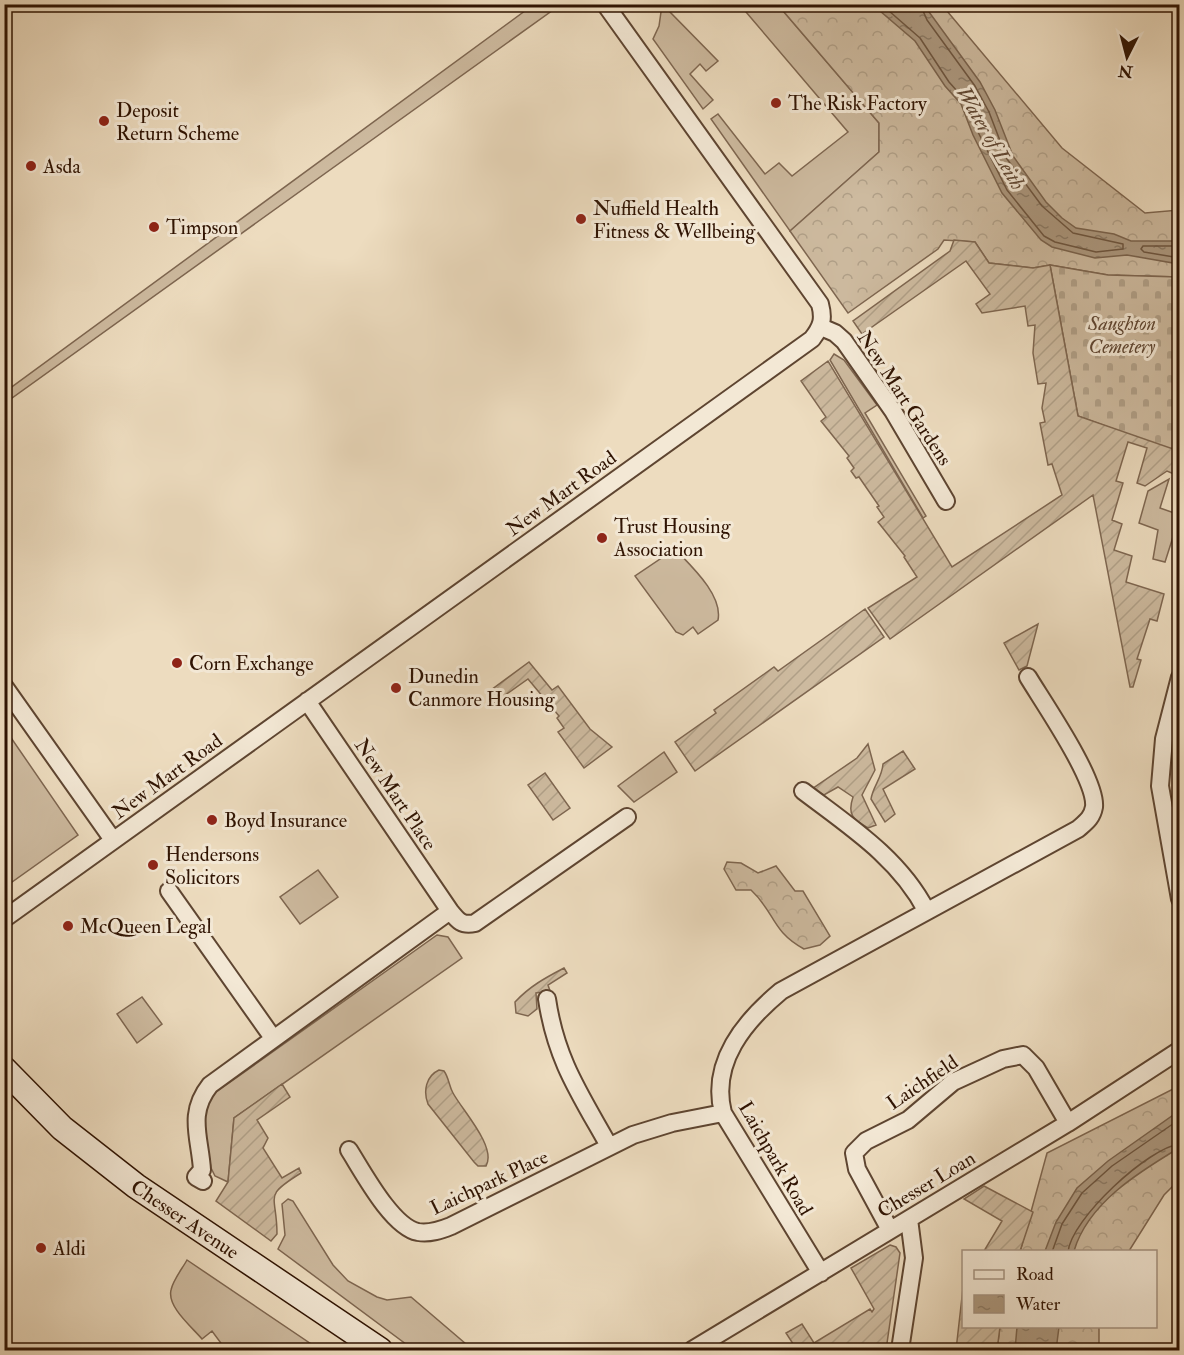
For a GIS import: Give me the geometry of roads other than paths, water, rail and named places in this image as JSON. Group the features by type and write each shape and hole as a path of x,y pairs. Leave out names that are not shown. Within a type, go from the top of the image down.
{"street":[{"path":"605,4 820,304 824,316 821,327"},
{"name":"New Mart Gardens","path":"821,327 835,333 844,341 893,411 946,501"},
{"name":"New Mart Road","path":"4,919 812,339 821,327"},
{"name":"Laichpark Road","path":"821,1273 723,1113 721,1087 727,1059 737,1036 755,1014 781,991 1078,829 1090,819 1094,806 1082,767 1028,676"},
{"path":"1179,677 1164,739 1160,786 1179,899"},
{"path":"4,686 113,840"},
{"name":"New Mart Place","path":"307,701 450,911 458,921 466,925 475,923 627,816"},
{"path":"803,791 872,844 903,872 926,910"},
{"path":"169,891 273,1038"},
{"path":"202,1181 196,1177 202,1170 196,1130 196,1110 200,1097 210,1085 450,911"},
{"path":"547,999 556,1045 566,1070 609,1146"},
{"name":"Chesser Loan","path":"692,1350 1068,1123 1179,1050"},
{"name":"Laichfield","path":"890,1230 856,1169 854,1153 858,1146 866,1141 908,1120 953,1082 1003,1059 1023,1055 1036,1068 1068,1123"},
{"name":"Chesser Avenue","path":"4,1069 62,1128 135,1186 380,1350"},
{"name":"Laichpark Place","path":"349,1150 383,1202 402,1224 418,1232 428,1233 451,1226 609,1146 647,1130 723,1113"},
{"path":"900,1350 914,1258 909,1219"}],"water":[{"name":"Water of Leith","path":"873,5 924,5 980,82 995,110 1013,156 1046,202 1062,218 1076,228 1114,234 1131,241 1179,241 1179,264 1127,255 1095,258 1052,247 1041,240 1002,193 973,135 961,104 945,86 915,41"},
{"path":"1179,1111 1179,1148 1117,1190 1091,1218 1074,1250 1045,1250 1056,1222 1077,1188 1108,1161"},
{"path":"1017,1328 1059,1328 1056,1350 1015,1350"}],"place":[{"name":"The Risk Factory","path":"776,103"},
{"name":"Deposit Return Scheme","path":"104,121"},
{"name":"Asda","path":"31,166"},
{"name":"Nuffield Health Fitness & Wellbeing","path":"581,219"},
{"name":"Timpson","path":"154,227"},
{"name":"Trust Housing Association","path":"602,538"},
{"name":"Corn Exchange","path":"177,663"},
{"name":"Dunedin Canmore Housing","path":"396,688"},
{"name":"Boyd Insurance","path":"212,820"},
{"name":"Hendersons Solicitors","path":"153,865"},
{"name":"McQueen Legal","path":"68,926"},
{"name":"Aldi","path":"41,1248"}],"park label":[{"name":"Saughton Cemetery","path":"1122,334"}]}
